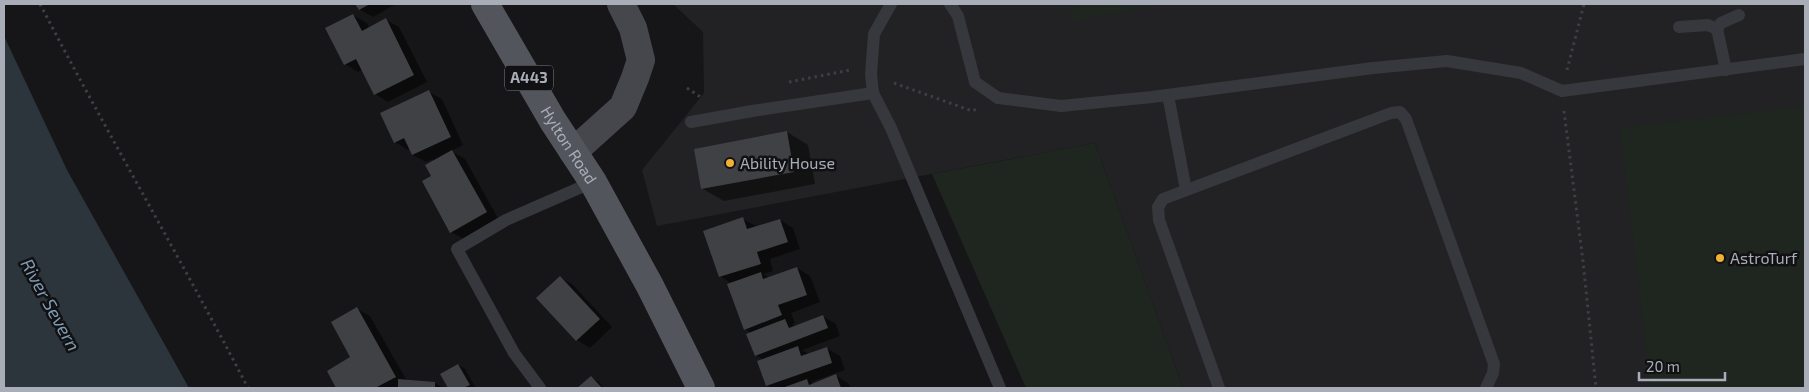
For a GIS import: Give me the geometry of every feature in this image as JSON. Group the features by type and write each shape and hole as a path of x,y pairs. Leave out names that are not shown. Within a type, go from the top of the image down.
{"main road":[{"name":"Hylton Road","path":"485,4 573,152 593,182 650,286 701,388"},
{"path":"573,152 623,107 641,60 633,28 621,4"}],"lane":[{"path":"892,4 874,34 871,74 873,93 891,128 1000,388"},
{"path":"950,4 958,16 975,82 998,98 1061,106 1168,96 1373,68 1447,61 1521,74 1562,91 1805,59"},
{"path":"1726,70 1717,29 1721,23 1739,15"},
{"path":"1680,27 1708,25 1717,29"},
{"path":"691,122 762,109 873,93"},
{"path":"1168,96 1186,190"},
{"path":"1220,388 1159,220 1158,207 1163,199 1391,113 1400,112 1406,119 1494,364 1493,373 1486,388"},
{"path":"540,388 514,353 457,249 506,220 593,182"}],"path":[{"path":"40,4 89,98 218,330 248,388"},
{"path":"1584,4 1562,91 1583,261 1596,388"}],"shaded area":[{"path":"673,4 1805,4 1805,388 1183,388 1095,143 657,226 642,170 704,93 703,32"},
{"path":"1069,4 1164,4 1072,22"},
{"name":"AstroTurf","path":"1805,106 1805,388 1651,388 1620,128"},
{"path":"1095,143 1183,388 1026,388 932,174"}],"water":[{"name":"River Severn","path":"4,36 67,170 189,388 4,388"}],"building":[{"path":"355,4 370,4 359,10"},
{"path":"353,14 362,31 386,18 414,75 374,95 356,59 344,65 325,28"},
{"path":"429,90 451,137 412,155 404,138 394,143 380,113"},
{"name":"Ability House","path":"787,131 794,172 701,189 694,149"},
{"path":"452,150 487,212 450,233 422,181 431,176 425,165"},
{"path":"743,217 747,229 780,219 788,242 757,252 761,264 719,277 703,231"},
{"path":"797,267 807,295 778,305 782,315 744,330 727,284 761,272 763,279"},
{"path":"560,276 600,319 576,341 536,298"},
{"path":"357,307 396,377 375,388 336,388 327,371 350,357 331,322"},
{"path":"823,315 828,328 755,356 746,334 785,319 789,328"},
{"path":"798,346 801,356 827,347 832,363 766,386 757,361"},
{"path":"458,364 470,385 463,388 448,388 440,374"},
{"path":"836,374 841,388 782,388 807,379 809,385"},
{"path":"591,376 602,388 577,388"},
{"path":"398,379 435,382 435,388 398,388"}],"place":[{"name":"Ability House","path":"730,163"},
{"name":"AstroTurf","path":"1720,258"}]}
